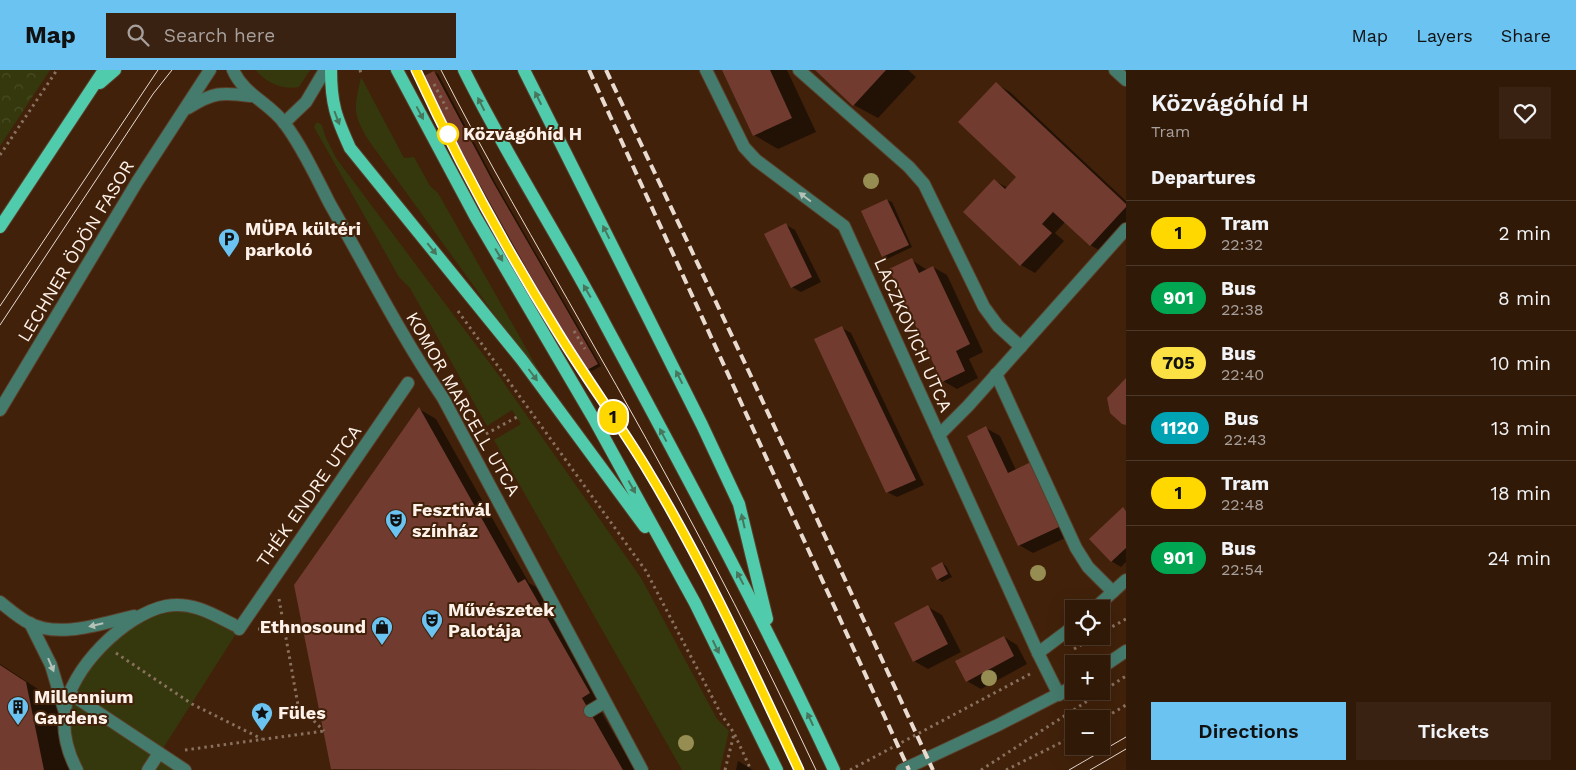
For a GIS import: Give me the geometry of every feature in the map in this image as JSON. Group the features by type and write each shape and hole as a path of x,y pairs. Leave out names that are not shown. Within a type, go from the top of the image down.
{"main road":[{"path":"0,227 84,96 104,70"},
{"path":"84,96 115,70"},
{"path":"331,70 334,114 350,148 522,360 640,520 695,603"},
{"path":"397,70 476,216 595,421 695,603 777,770"},
{"path":"464,70 494,129 605,323 771,636 833,766"},
{"path":"524,70 698,416 739,504 771,636"}],"street":[{"name":"LECHNER ÖDÖN FASOR","path":"0,410 136,182 210,70"},
{"name":"KOMOR MARCELL UTCA","path":"233,70 236,78 251,96 266,106 284,123 415,357 443,398 642,770"},
{"path":"284,123 306,102 325,70"},
{"name":"LACZKOVICH UTCA","path":"706,70 744,147 756,160 844,226 1038,653 1059,695"},
{"path":"799,70 909,167 924,184 984,307 998,326 1021,347"},
{"path":"1115,70 1126,80"},
{"name":"LECHNER ÖDÖN FASOR","path":"184,110 208,96 229,93 251,96"},
{"path":"939,435 1021,347 1126,229"},
{"path":"996,374 1076,548 1088,567 1112,592"},
{"name":"THÉK ENDRE UTCA","path":"143,613 166,606 186,606 207,610 236,627 275,576 408,382"},
{"path":"1104,600 1126,580"},
{"path":"0,602 30,623 49,628 72,629 143,613"},
{"path":"64,710 69,693 103,644 143,613"},
{"path":"30,623 51,665 64,710 64,734 70,757 77,770"},
{"path":"1038,653 1065,633"},
{"path":"1110,662 1126,651"},
{"path":"902,770 1065,691"},
{"path":"69,693 185,770"},
{"path":"590,711 605,702"},
{"path":"148,770 160,754"}],"path":[{"path":"0,155 57,70"},
{"path":"434,84 449,113"},
{"path":"454,305 646,571 721,714 734,733 751,770"},
{"path":"574,331 585,349"},
{"path":"486,434 517,417"},
{"path":"160,754 324,731 298,705 275,576"},
{"path":"1110,629 1126,619"},
{"path":"103,644 192,704 262,739"},
{"path":"849,770 1080,645"},
{"path":"981,770 1126,676"},
{"path":"1110,715 1126,705"},
{"path":"725,770 734,733"},
{"path":"1006,770 1065,740"}],"green space":[{"path":"0,70 50,70 0,146"},
{"path":"256,70 310,70 299,87 293,88 275,85"},
{"path":"361,77 404,158 414,157 430,186 438,193 539,371 538,375 369,141 357,117 356,110"},
{"path":"317,122 322,125 325,136 336,158 497,373 641,578 717,719 729,731 720,770 682,770 494,440 521,424 512,410 487,426 410,288 399,277 314,127"},
{"path":"186,606 239,629 160,753 185,770 77,770 65,711 69,693 125,626"}],"building":[{"path":"722,70 770,70 792,118 753,136"},
{"path":"815,70 886,70 853,106"},
{"path":"434,71 493,182 598,364 587,370 543,298 461,151 424,76"},
{"path":"996,82 1126,204 1126,207 1090,246 1053,212 1042,224 1052,233 1020,266 963,212 994,179 1005,189 1016,177 958,122"},
{"path":"887,199 909,245 882,257 861,211"},
{"path":"786,223 812,277 791,288 764,234"},
{"path":"912,258 919,273 933,266 970,344 956,351 965,371 942,382 889,269"},
{"path":"842,326 916,480 886,493 814,339"},
{"path":"1126,378 1126,425 1122,424 1110,413 1107,398"},
{"name":"Művészetek Palotája","path":"419,407 518,583 525,579 590,693 582,698 623,770 331,769 294,585"},
{"path":"986,426 1008,473 1031,462 1061,526 1018,546 967,436"},
{"path":"1123,507 1126,511 1126,548 1111,562 1089,539"},
{"path":"942,562 948,574 937,580 931,568"},
{"path":"928,605 948,644 913,662 894,623"},
{"path":"1004,636 1014,656 966,682 955,661"},
{"name":"Millennium Gardens","path":"0,665 26,682 44,770 0,770"}],"tram line":[{"path":"0,306 158,70"},
{"path":"0,325 153,94 172,70"},
{"path":"416,70 477,191 536,297 645,466 731,628 799,770"},
{"name":"1","path":"416,70 477,191 523,274 579,366 645,466 701,568 760,685 799,770"},
{"path":"441,70 494,169 676,494 762,658 816,770"},
{"path":"1069,770 1126,737"},
{"path":"1090,770 1126,749"}],"railway":[{"path":"589,70 909,770"},
{"path":"606,70 750,374 933,770"}],"place":[{"name":"Közvágóhíd H","path":"448,134"},
{"name":"MÜPA kültéri parkoló","path":"229,258"},
{"name":"Fesztivál színház","path":"396,539"},
{"name":"Művészetek Palotája","path":"432,639"},
{"name":"Ethnosound","path":"382,646"},
{"name":"Millennium Gardens","path":"18,726"},
{"name":"Füles","path":"262,732"}]}
